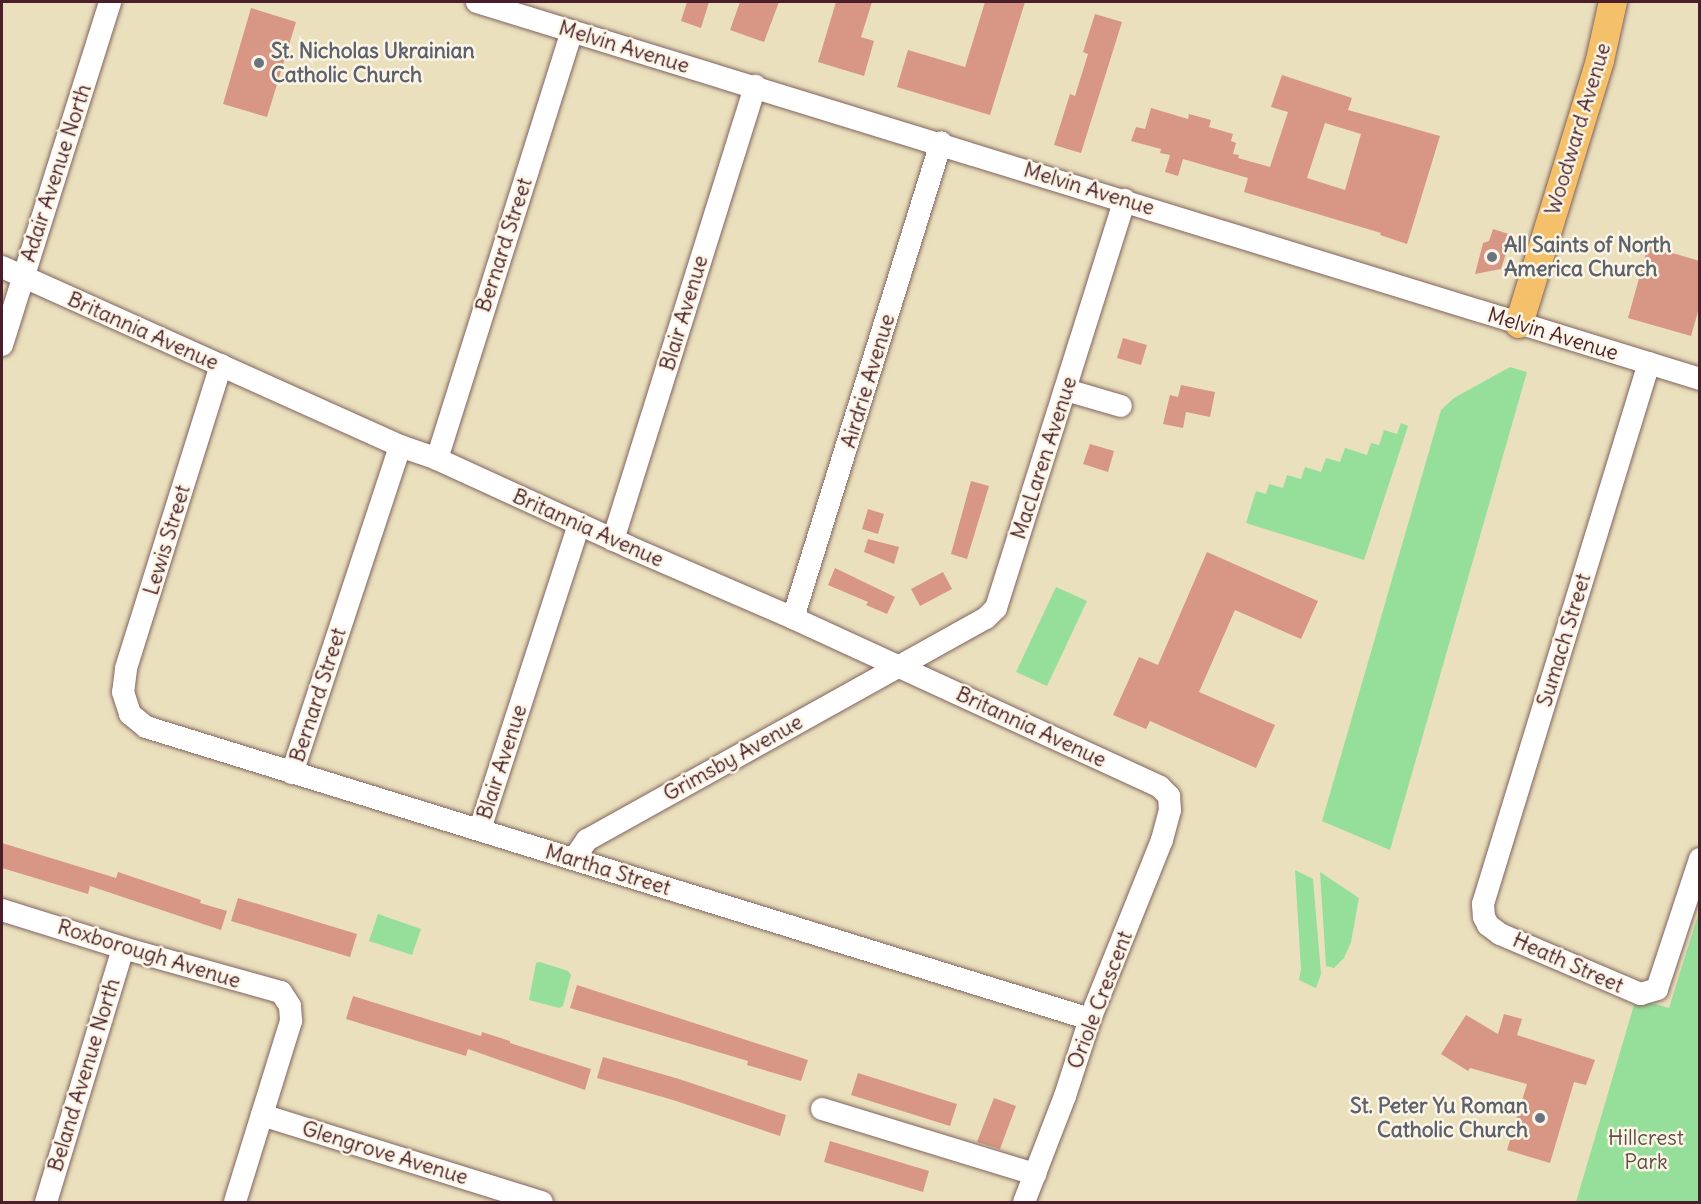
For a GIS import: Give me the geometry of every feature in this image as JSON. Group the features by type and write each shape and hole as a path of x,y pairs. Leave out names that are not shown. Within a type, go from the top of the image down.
{"main road":[{"name":"Woodward Avenue","path":"1519,324 1600,60 1613,2"}],"street":[{"name":"Adair Avenue North","path":"2,345 110,2"},
{"name":"Melvin Avenue","path":"477,2 941,143 1700,379"},
{"name":"Bernard Street","path":"437,459 572,32"},
{"name":"Blair Avenue","path":"613,540 755,86"},
{"name":"Airdrie Avenue","path":"794,618 941,143"},
{"name":"MacLaren Avenue","path":"900,666 986,618 996,608 1125,200"},
{"name":"Britannia Avenue","path":"2,267 400,446 437,459 613,540 900,666 1160,787 1169,796"},
{"name":"Sumach Street","path":"1485,918 1483,904 1649,363"},
{"name":"Lewis Street","path":"130,714 123,692 126,669 221,365"},
{"path":"1066,390 1121,406"},
{"name":"Bernard Street","path":"292,774 400,446"},
{"name":"Blair Avenue","path":"480,830 579,524"},
{"name":"Grimsby Avenue","path":"574,859 587,840 595,835 900,666"},
{"name":"Martha Street","path":"130,714 146,727 292,774 1090,1019"},
{"name":"Oriole Crescent","path":"1024,1203 1065,1096 1090,1019 1162,840 1170,810 1169,796"},
{"name":"Heath Street","path":"1485,918 1488,925 1500,934 1641,994 1657,989 1700,859"},
{"name":"Roxborough Avenue","path":"2,910 123,948 281,992 290,1006 291,1021 262,1115"},
{"name":"Beland Avenue North","path":"46,1203 123,948"},
{"path":"822,1110 1035,1174"},
{"path":"235,1203 262,1115"},
{"name":"Glengrove Avenue","path":"262,1115 542,1203"}],"green space":[{"path":"1510,367 1527,372 1390,850 1322,821 1441,410 1454,398"},
{"path":"1401,423 1408,426 1364,560 1246,523 1256,491 1266,494 1269,484 1283,488 1287,475 1301,479 1305,467 1321,472 1326,458 1340,462 1345,448 1367,455 1371,443 1379,445 1384,430 1397,434"},
{"path":"1056,587 1087,601 1047,686 1016,672"},
{"path":"1295,870 1313,879 1321,974 1316,988 1299,980 1301,969"},
{"path":"1320,872 1359,898 1351,942 1344,958 1334,968 1326,966"},
{"name":"Hillcrest Park","path":"1699,912 1699,1202 1576,1202 1636,998 1669,1008"},
{"path":"378,914 421,929 412,955 369,941"},
{"path":"540,962 568,971 571,975 563,1006 559,1008 529,1000 536,963"}],"building":[{"path":"687,2 709,2 701,28 681,21"},
{"path":"740,2 779,2 764,42 730,30"},
{"path":"836,2 872,2 861,37 874,41 864,76 818,62"},
{"path":"985,2 1025,2 990,115 897,87 908,50 965,67"},
{"name":"St. Nicholas Ukrainian Catholic Church","path":"251,8 296,22 267,117 223,104"},
{"path":"1095,14 1122,22 1081,153 1054,145 1070,94 1075,96 1088,54 1083,52"},
{"path":"1282,75 1352,98 1348,110 1440,136 1407,244 1380,235 1381,233 1244,192 1248,178 1183,159 1178,176 1165,172 1170,155 1160,153 1161,149 1131,141 1136,127 1145,129 1151,108 1188,119 1189,114 1211,120 1209,127 1233,134 1231,141 1236,143 1233,154 1239,155 1238,158 1270,167 1288,112 1271,107","holes":["1325,123 1361,134 1345,190 1307,178"]},
{"name":"All Saints of North America Church","path":"1493,229 1512,235 1501,269 1475,274 1483,243 1489,241"},
{"path":"1648,246 1700,261 1700,305 1691,336 1628,318"},
{"path":"1123,338 1147,345 1141,365 1117,358"},
{"path":"1181,385 1215,392 1210,417 1186,412 1183,428 1163,424 1170,395 1178,397"},
{"path":"1090,444 1114,451 1108,472 1083,464"},
{"path":"971,481 989,486 967,559 951,554"},
{"path":"868,509 884,514 878,534 862,529"},
{"path":"868,539 899,547 894,564 864,552"},
{"path":"1207,552 1318,601 1301,639 1235,610 1199,692 1275,725 1256,768 1150,721 1146,729 1113,715 1139,657 1158,665"},
{"path":"835,568 895,597 887,614 866,605 868,602 828,585"},
{"path":"943,572 952,589 920,606 911,589"},
{"path":"2,843 116,878 118,872 201,900 200,903 227,911 221,930 90,886 88,894 2,868"},
{"path":"238,898 357,934 350,957 231,921"},
{"path":"577,985 808,1060 801,1081 747,1065 748,1061 570,1008"},
{"path":"353,996 481,1036 482,1032 591,1069 585,1090 468,1049 466,1056 346,1019"},
{"name":"St. Peter Yu Roman Catholic Church","path":"1504,1014 1522,1019 1517,1035 1595,1060 1586,1085 1574,1082 1550,1163 1507,1150 1527,1084 1470,1068 1468,1071 1441,1054 1466,1015 1498,1034"},
{"path":"603,1057 679,1079 786,1115 780,1136 673,1100 597,1078"},
{"path":"858,1073 957,1104 950,1126 851,1095"},
{"path":"994,1098 1016,1106 1000,1149 977,1142"},
{"path":"830,1141 929,1171 923,1192 824,1162"}],"place":[{"name":"St. Nicholas Ukrainian Catholic Church","path":"259,63"},
{"name":"All Saints of North America Church","path":"1492,257"},
{"name":"St. Peter Yu Roman Catholic Church","path":"1540,1118"}]}
